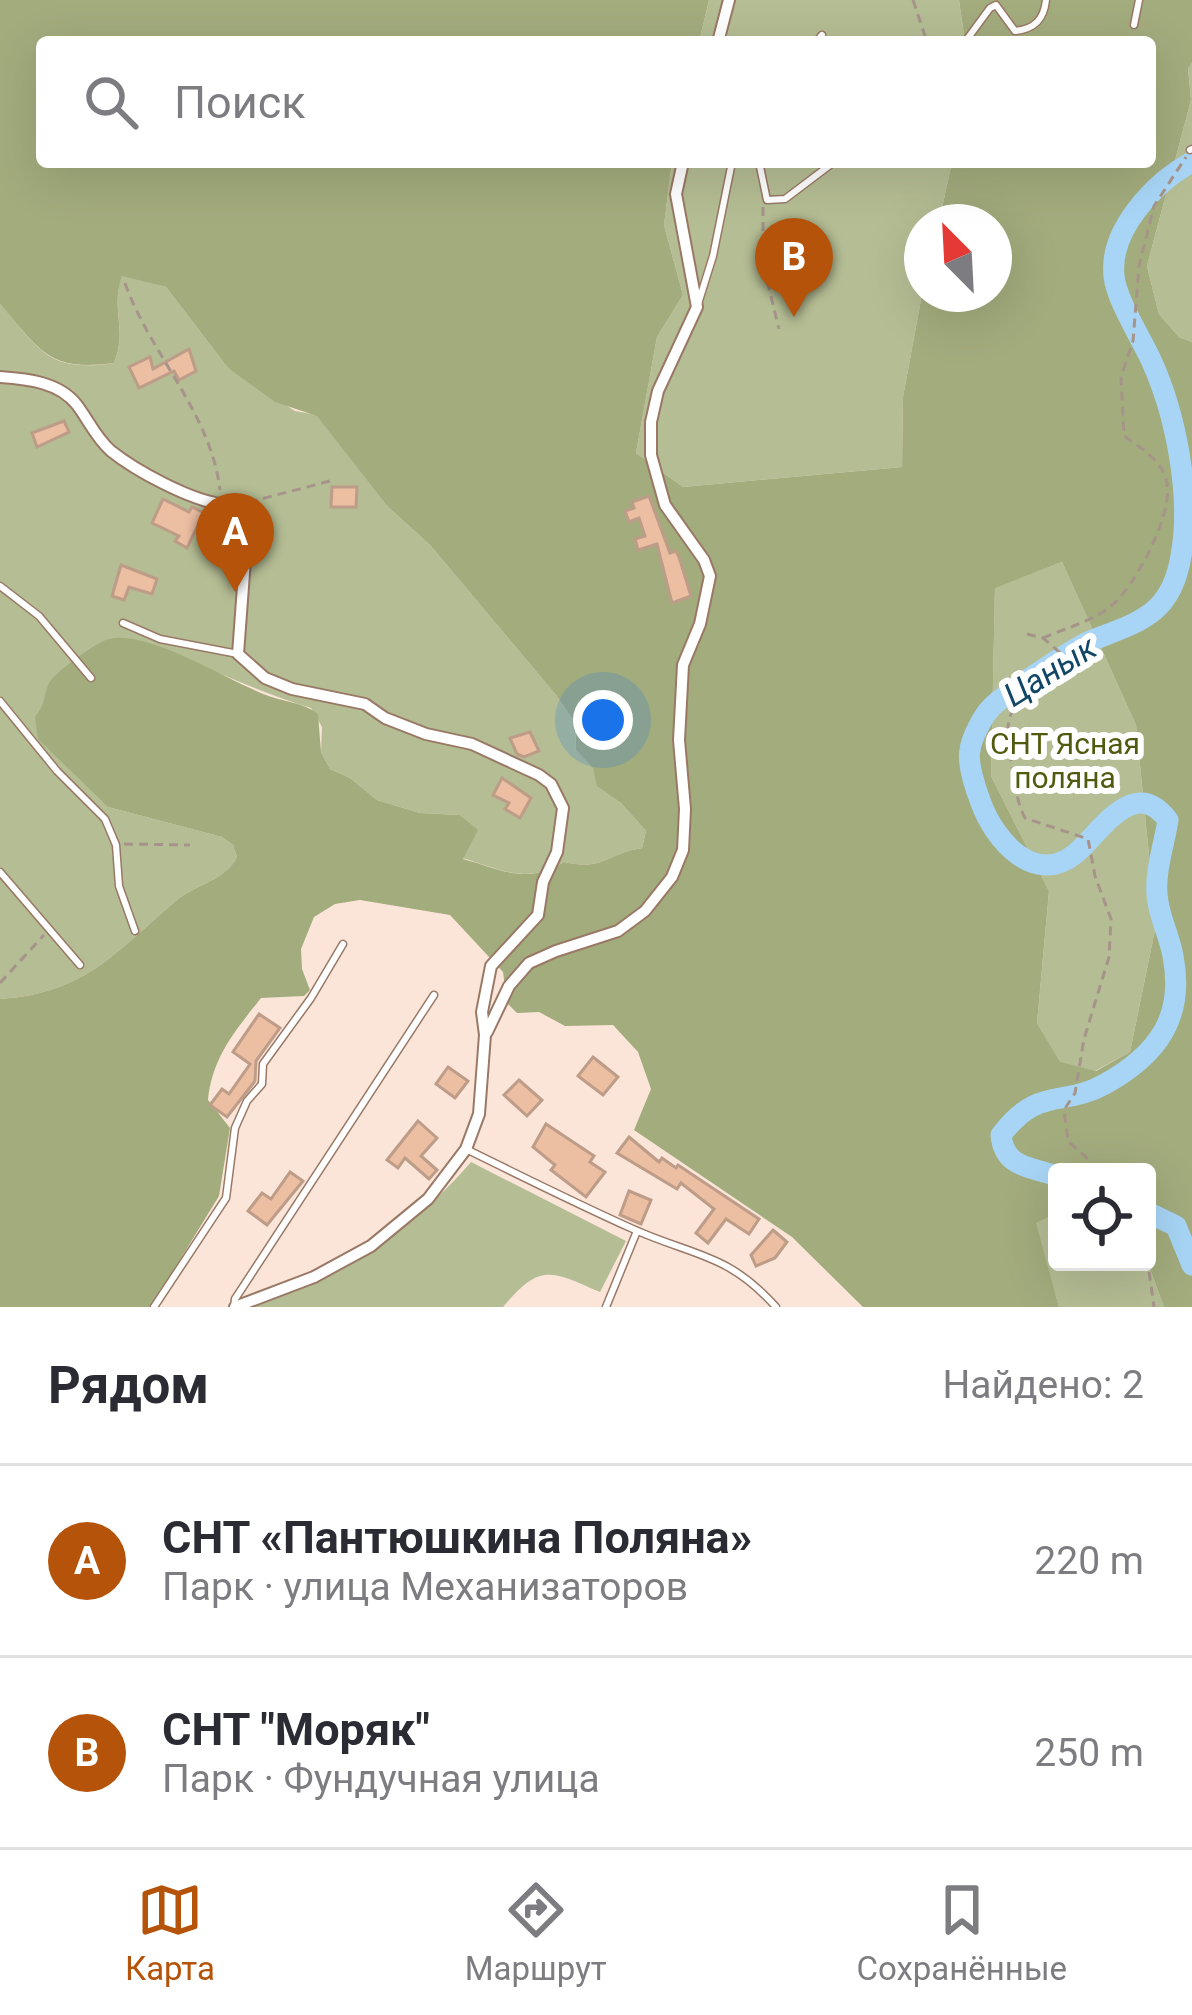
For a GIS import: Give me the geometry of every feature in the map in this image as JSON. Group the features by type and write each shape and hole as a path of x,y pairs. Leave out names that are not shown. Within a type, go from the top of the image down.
{"street":[{"path":"720,36 729,0"},
{"path":"485,1034 509,986 530,963 618,932 645,911 672,877 683,850 683,665 707,601 710,576 658,488 651,455 658,391 697,307 676,194 682,168"},
{"path":"0,377 31,379 56,388 74,401 111,451 204,502 221,504 246,546 238,654 265,678 365,704 425,734 472,744 539,775 559,795 557,852 543,882 538,915 491,966 482,1012 485,1034 479,1114 466,1149 428,1199 371,1246 314,1277 234,1307"}],"lane":[{"path":"969,36 996,5 1016,31 1036,25 1046,0"},
{"path":"1134,26 1139,0"},
{"path":"697,307 731,168"},
{"path":"760,168 767,200 785,200 826,168"},
{"path":"0,586 39,616 91,678"},
{"path":"123,623 160,639 238,654"},
{"path":"0,701 57,771 105,819 116,845 119,886 135,932"},
{"path":"0,872 80,965"},
{"path":"154,1307 226,1198 235,1128 247,1101 262,1084 263,1064 343,944"},
{"path":"234,1307 434,995"},
{"path":"466,1149 637,1231 689,1248 750,1278 776,1307"},
{"path":"606,1307 637,1231"}],"path":[{"path":"913,0 925,36"},
{"path":"1043,638 1108,608 1129,586 1164,520 1167,483 1156,461 1124,436 1120,377 1133,341 1139,266 1154,206 1191,150"},
{"path":"767,200 762,208 763,264 778,328"},
{"path":"125,283 138,320 195,411 220,482 221,504 232,506 330,481"},
{"path":"1028,634 1060,651 1064,664 1013,706 1006,728 1006,749 1015,779 1013,796 1025,818 1088,839 1111,919 1109,957 1084,1039 1075,1093 1064,1110 1068,1141 1092,1163"},
{"path":"116,845 190,845"},
{"path":"0,983 50,929"},
{"path":"1149,1271 1154,1307"}],"green space":[{"path":"0,0 709,0 700,36 36,36 36,168 671,168 664,225 683,295 657,337 636,453 683,487 902,467 903,397 919,312 1012,312 1012,204 943,204 951,168 1156,168 1156,36 964,36 959,0 1192,0 1191,100 1147,266 1159,314 1179,337 1192,342 1192,1307 1164,1307 1151,1271 1156,1271 1156,1163 1048,1163 1048,1217 1036,1223 1059,1307 863,1307 792,1237 634,1130 651,1089 638,1052 613,1025 565,1026 539,1012 517,1013 507,1003 503,972 450,915 360,900 335,904 314,917 301,949 310,990 304,996 261,998 220,1057 208,1100 230,1128 219,1196 151,1307 0,1307 0,999 78,979 117,953 177,900 226,871 237,857 233,845 222,837 108,807 38,739 35,717 49,683 77,658 109,639 144,642 312,710 318,714 321,752 330,769 377,800 420,813 460,815 478,830 463,859 514,873 537,873 564,862 597,863 642,848 646,831 621,803 597,786 593,768 576,750 575,723 556,695 430,545 387,506 317,416 275,402 228,368 166,287 122,276 114,363 74,364 36,345 0,304","holes":["1062,562 1136,725 1156,925 1130,1052 1096,1071 1060,1062 1037,1023 1049,891 991,776 995,588"]},
{"path":"709,0 959,0 964,36 700,36"},
{"path":"1192,63 1192,342 1179,337 1159,314 1147,266 1191,100 1188,67"},
{"path":"671,168 951,168 943,204 904,204 904,312 919,312 903,397 902,467 683,487 636,453 657,337 683,295 664,225"},
{"path":"122,275 166,287 228,368 295,411 317,415 387,506 430,545 556,695 575,723 576,750 594,768 598,786 646,831 642,848 597,863 564,862 525,874 462,858 477,830 460,815 420,813 377,800 330,769 321,752 322,727 311,708 137,640 108,807 222,837 233,845 237,857 226,871 177,900 117,953 78,979 0,999 0,304 36,346 59,361 114,363"},
{"name":"СНТ Ясная поляна","path":"1062,562 1136,725 1156,925 1130,1052 1095,1071 1060,1063 1037,1023 1049,891 991,776 995,587"},
{"path":"471,1162 626,1241 600,1292 547,1275 527,1283 503,1307 251,1307 371,1250 423,1211"},
{"path":"1048,1217 1048,1268 1035,1223"},
{"path":"1049,1271 1151,1271 1164,1307 1059,1307"}],"building":[{"path":"189,349 196,371 179,380 174,371 139,388 129,367 150,357 153,369"},
{"path":"64,421 69,432 37,447 32,433"},
{"path":"332,487 357,487 356,507 331,507"},
{"path":"649,496 670,553 676,551 679,557 691,596 672,603 657,544 638,550 635,539 645,536 639,518 629,522 625,511 634,508 632,502"},
{"path":"163,499 189,512 192,507 204,513 187,548 175,541 179,536 152,523"},
{"path":"121,565 157,579 152,594 129,587 124,600 112,596"},
{"path":"530,732 539,751 524,757 517,754 510,738"},
{"path":"502,778 531,798 520,818 505,809 509,803 493,795"},
{"path":"259,1014 280,1028 256,1061 255,1081 227,1117 210,1105 222,1089 229,1094 250,1064 233,1052"},
{"path":"593,1057 618,1077 603,1095 578,1076"},
{"path":"448,1067 468,1081 455,1098 436,1084"},
{"path":"519,1080 542,1100 527,1116 504,1095"},
{"path":"418,1121 437,1138 421,1156 437,1170 429,1179 405,1158 398,1168 387,1160"},
{"path":"546,1124 594,1156 590,1162 605,1172 586,1197 551,1170 555,1165 533,1147"},
{"path":"629,1137 659,1162 662,1158 678,1165 759,1219 749,1234 726,1219 708,1243 696,1233 714,1209 681,1183 677,1189 617,1153"},
{"path":"290,1172 303,1181 267,1225 248,1211 262,1193 271,1199"},
{"path":"629,1191 651,1200 641,1224 620,1215"},
{"path":"773,1230 787,1242 775,1258 756,1266 751,1255"}],"waterway":[{"name":"Цанык","path":"1048,1173 1013,1160 1001,1135 1027,1109 1090,1091 1123,1073 1153,1047 1170,1016 1176,978 1157,892 1168,820 1155,807 1130,805 1060,863 1031,862 1006,844 987,817 972,777 970,750 981,722 997,703 1080,646 1149,614 1160,605 1176,576 1184,533 1180,456 1160,382 1116,285 1114,259 1126,225 1149,195 1192,162"},
{"name":"Цанык","path":"1156,1216 1176,1226 1192,1265"}],"place":[{"name":"СНТ \"Моряк\"","path":"794,317"},
{"name":"СНТ «Пантюшкина Поляна»","path":"235,592"}]}
